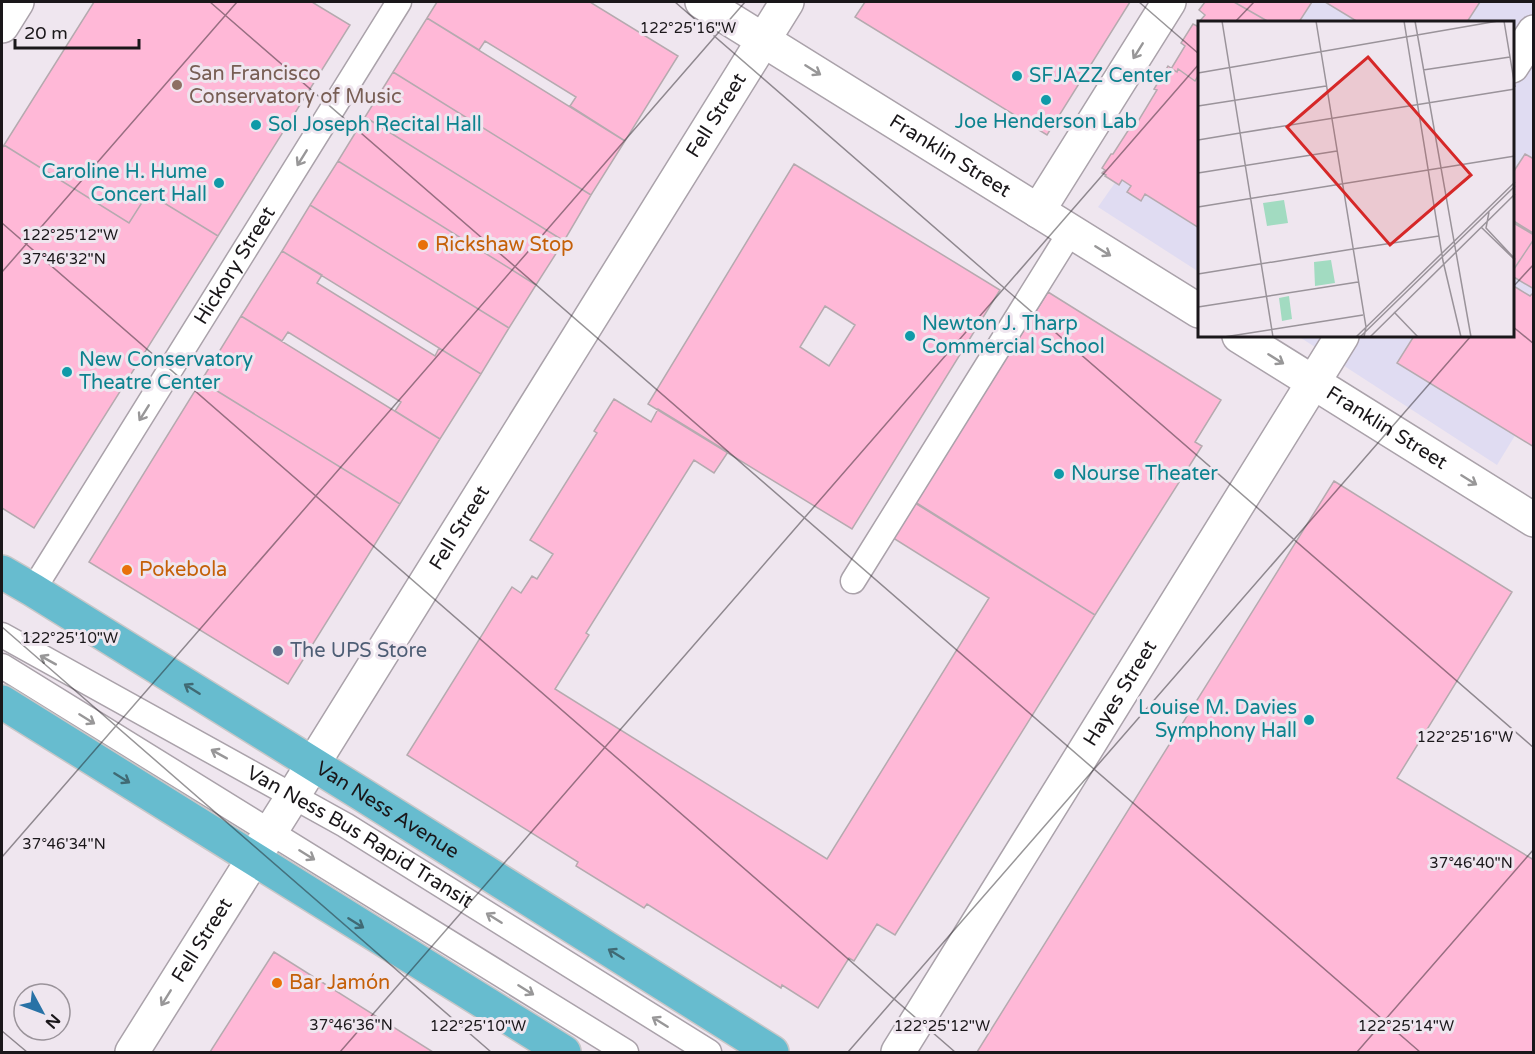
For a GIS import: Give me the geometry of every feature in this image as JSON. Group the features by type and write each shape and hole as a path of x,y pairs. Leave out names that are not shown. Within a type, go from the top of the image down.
{"highway":[{"name":"Van Ness Avenue","path":"2,572 313,764 772,1053"},
{"path":"2,702 564,1053"}],"main road":[{"path":"2,26 17,2"},
{"name":"Franklin Street","path":"702,2 1198,310"},
{"name":"Fell Street","path":"132,1053 787,2"},
{"path":"1038,211 1169,2"},
{"path":"1514,63 1533,32"},
{"name":"Franklin Street","path":"1242,338 1533,520"},
{"name":"Hayes Street","path":"898,1053 1341,338"}],"lane":[{"name":"Hickory Street","path":"33,590 399,2"},
{"path":"853,581 1071,231"},
{"name":"Van Ness Bus Rapid Transit","path":"2,635 345,825 710,1053"},
{"name":"Van Ness Bus Rapid Transit","path":"2,666 626,1053"}],"shaded area":[{"path":"1242,2 1533,2 1533,406 1497,465 1301,338 1514,338 1514,21 1228,21"},
{"path":"1198,64 1198,271 1098,207"}],"building":[{"name":"San Francisco Conservatory of Music","path":"94,2 312,2 350,25 218,236 148,193 129,223 4,145"},
{"path":"437,2 590,2 678,56 625,141 570,106 576,97 485,41 479,50 427,18"},
{"name":"SFJAZZ Center","path":"865,2 1130,2 1047,135 855,17"},
{"path":"1205,2 1234,2 1267,21 1200,21 1205,15 1199,10"},
{"path":"1234,2 1312,2 1300,21 1267,21"},
{"path":"1325,2 1480,2 1468,21 1356,21"},
{"path":"427,18 625,141 591,195 393,72"},
{"path":"1193,24 1198,24 1198,76 1195,81 1178,69 1177,72 1171,69 1185,46 1181,43"},
{"path":"1168,66 1177,72 1178,69 1195,81 1198,76 1198,227 1145,194 1141,201 1127,192 1131,186 1122,180 1119,185 1102,173 1105,170 1102,168 1111,154 1131,126 1134,128 1157,90 1154,89"},
{"path":"393,72 591,195 564,241 365,117"},
{"path":"365,117 564,241 536,285 338,161"},
{"name":"New Conservatory Theatre Center","path":"4,145 129,223 148,193 218,236 34,528 2,508 2,148"},
{"path":"1525,154 1534,159 1533,233 1514,221 1514,171"},
{"name":"Rickshaw Stop","path":"338,161 536,285 509,328 310,205"},
{"name":"Newton J. Tharp Commercial School","path":"794,164 1000,290 852,529 648,404","holes":["825,306 855,325 829,366 800,347"]},
{"path":"310,205 509,328 481,374 282,251"},
{"path":"1514,223 1534,235 1534,239 1514,269"},
{"path":"1534,239 1534,289 1514,277 1514,269"},
{"path":"282,251 322,275 317,283 435,356 439,348 481,374 440,439 395,411 401,402 288,332 282,341 241,316"},
{"path":"1514,286 1530,296 1534,292 1534,447 1397,363 1413,338 1514,338"},
{"name":"Nourse Theater","path":"1048,292 1221,400 1195,442 1202,446 1095,615 915,503"},
{"path":"241,316 440,439 400,504 201,381"},
{"path":"201,381 400,504 288,684 89,562"},
{"path":"614,399 651,422 658,409 728,452 714,473 694,460 586,633 589,635 555,689 827,859 989,598 890,536 912,500 1095,615 895,935 877,924 854,961 849,958 818,1008 782,985 781,988 647,904 644,908 576,866 578,862 407,755 512,587 521,593 532,576 537,579 553,554 530,540 597,433 594,431"},
{"name":"Louise M. Davies Symphony Hall","path":"1334,481 1512,592 1397,778 1534,860 1534,1052 977,1052"},
{"path":"274,952 433,1052 210,1052"}],"place":[{"name":"SFJAZZ Center","path":"1017,76"},
{"name":"San Francisco Conservatory of Music","path":"177,85"},
{"name":"Joe Henderson Lab","path":"1046,100"},
{"name":"Sol Joseph Recital Hall","path":"256,125"},
{"name":"Caroline H. Hume Concert Hall","path":"219,183"},
{"name":"Rickshaw Stop","path":"423,245"},
{"name":"Newton J. Tharp Commercial School","path":"910,336"},
{"name":"New Conservatory Theatre Center","path":"67,372"},
{"name":"Nourse Theater","path":"1059,474"},
{"name":"Pokebola","path":"127,570"},
{"name":"The UPS Store","path":"278,651"},
{"name":"Louise M. Davies Symphony Hall","path":"1309,720"},
{"name":"Bar Jamón","path":"277,983"}]}
